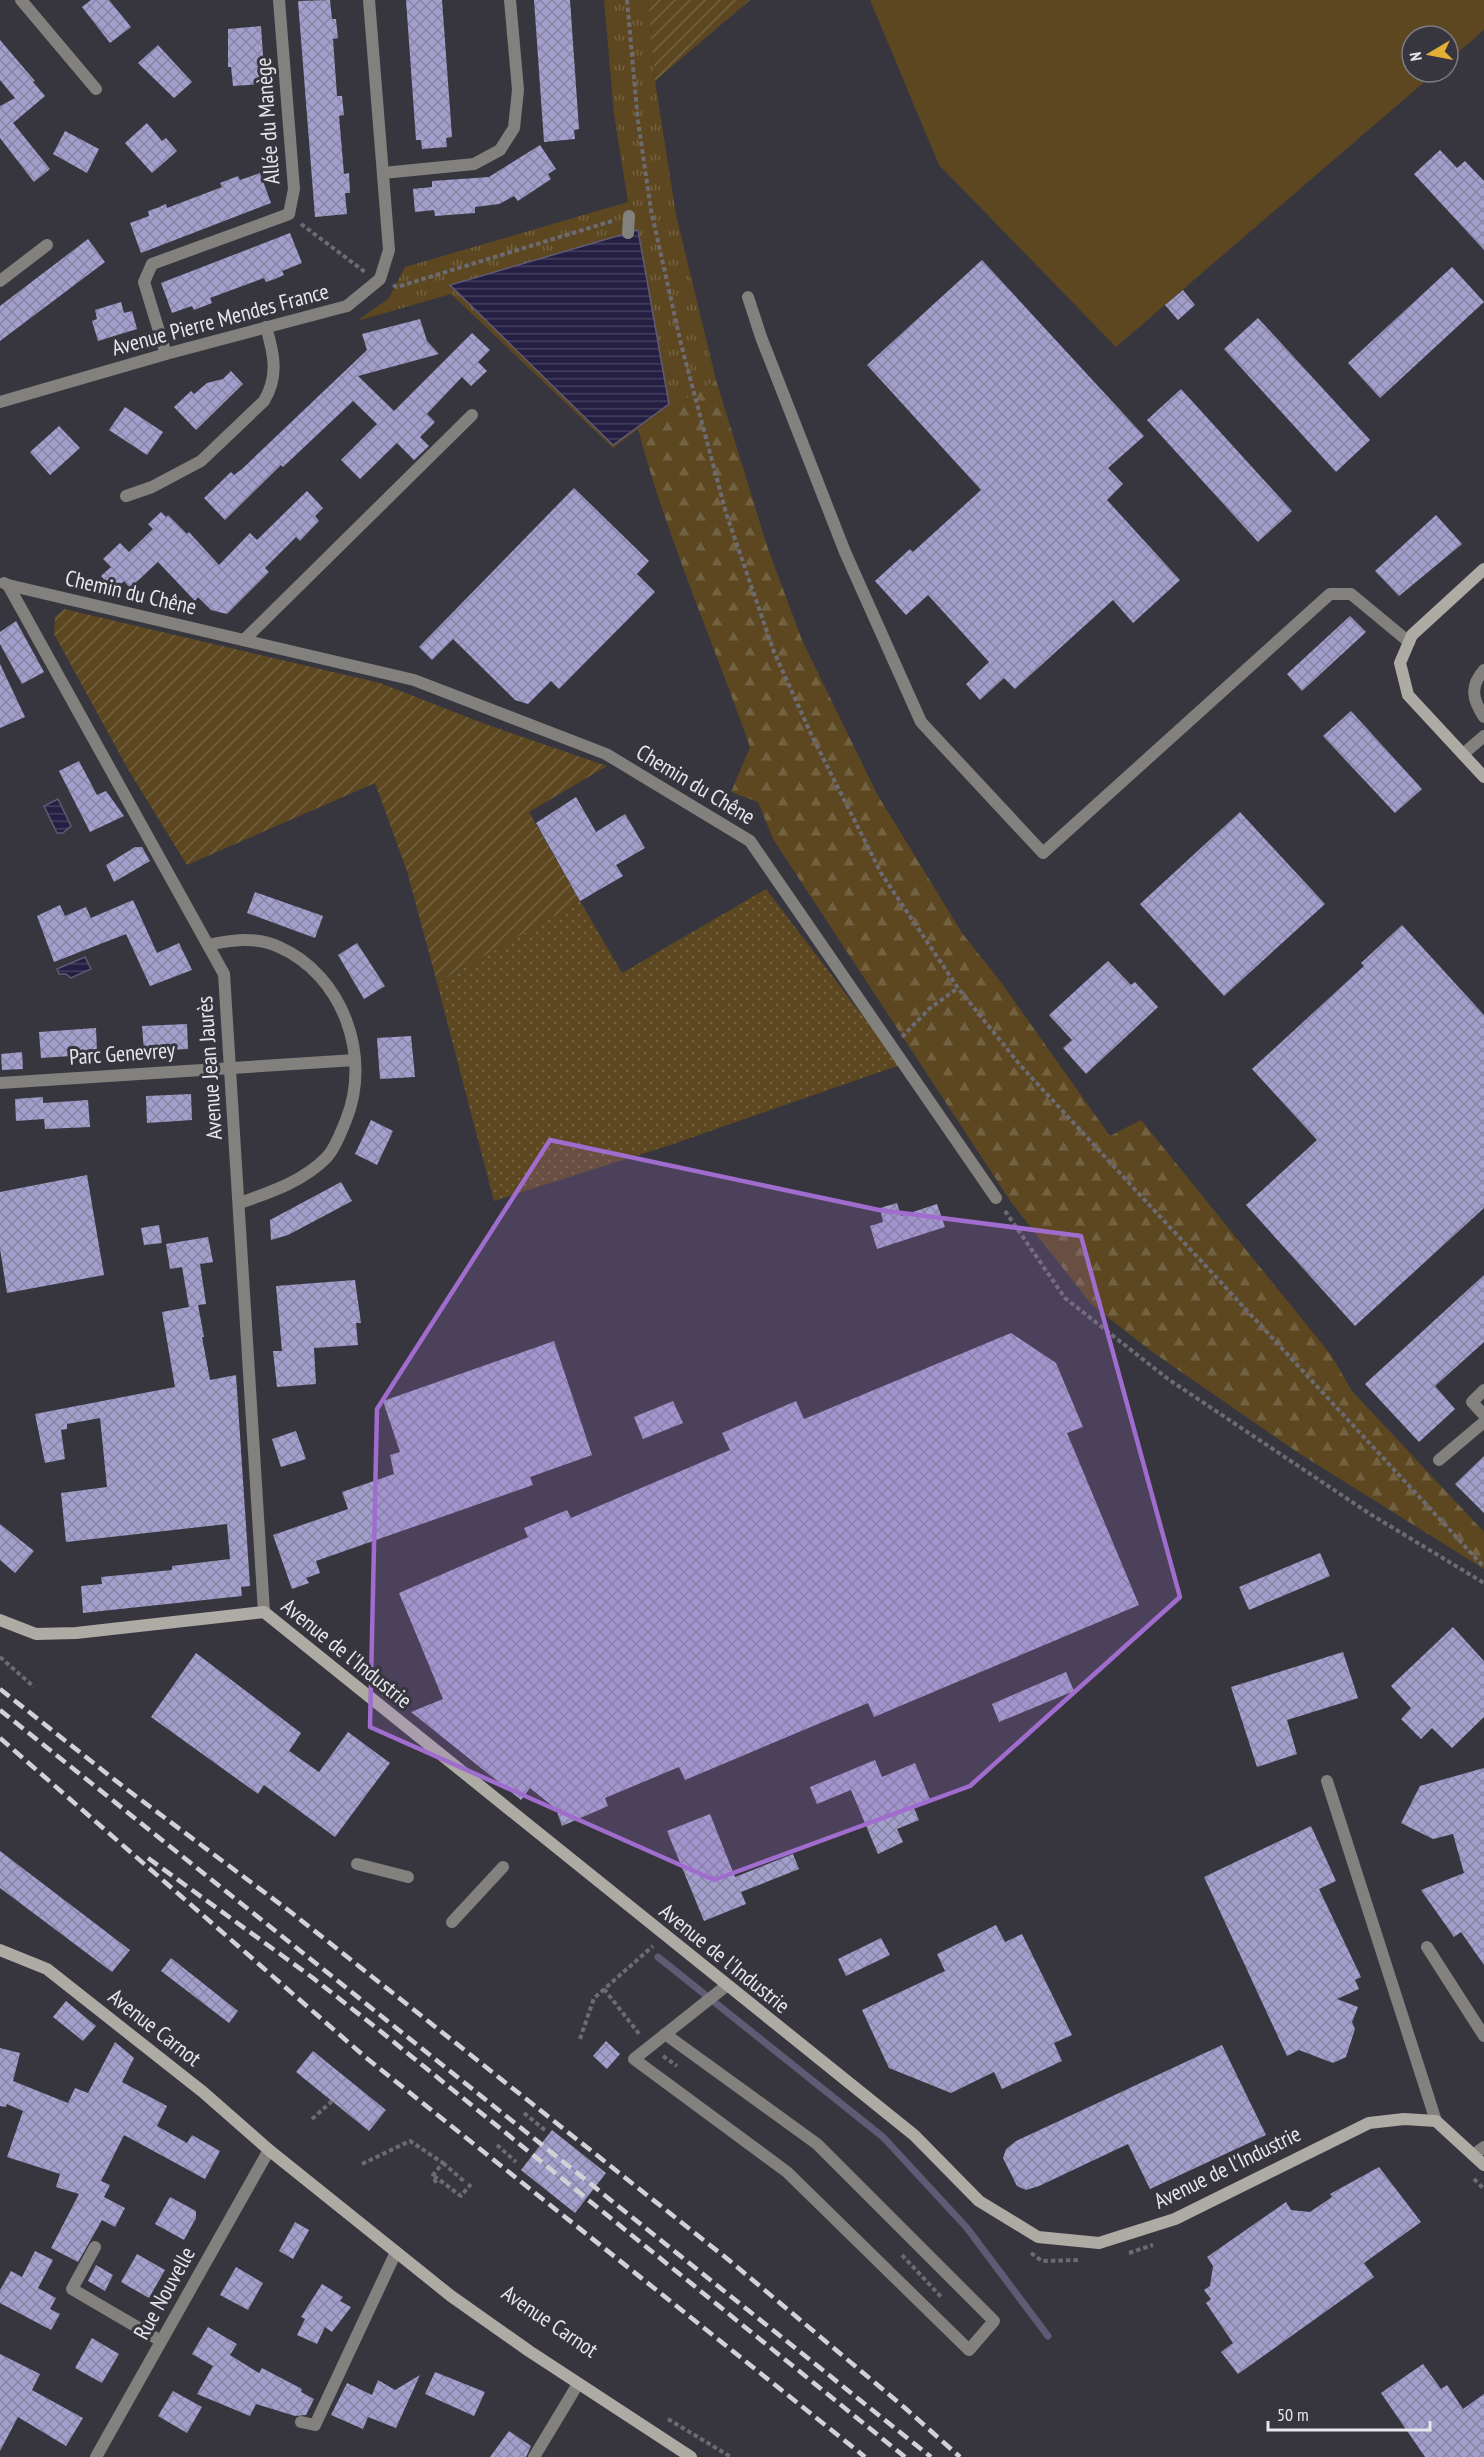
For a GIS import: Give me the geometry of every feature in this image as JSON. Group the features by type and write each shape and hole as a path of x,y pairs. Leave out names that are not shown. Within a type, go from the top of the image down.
{"street":[{"path":"21,0 96,89"},
{"name":"Allée du Manège","path":"166,354 144,282 152,264 289,214 294,189 279,0"},
{"path":"369,0 389,250 380,279"},
{"path":"383,173 474,164 500,150 514,128 518,90 510,0"},
{"path":"628,233 629,216"},
{"path":"0,281 47,245"},
{"name":"Avenue Pierre Mendes France","path":"0,402 166,354 347,306 380,279"},
{"path":"748,297 760,337 845,552 921,722 1043,853 1330,594 1351,594 1408,642"},
{"path":"126,496 152,487 201,461 264,401 271,389 275,372 266,327"},
{"path":"243,640 472,415"},
{"path":"1484,569 1412,635 1400,663 1408,695 1484,777"},
{"name":"Chemin du Chêne","path":"4,583 414,680 606,754 750,841 996,1198"},
{"name":"Avenue Jean Jaurès","path":"4,583 224,974 264,1612"},
{"path":"1484,670 1473,688 1475,703 1484,717"},
{"path":"1463,754 1484,736"},
{"path":"208,945 232,940 255,940 278,946 300,958 318,975 343,1014 352,1033 355,1060 352,1107 330,1155 315,1168 291,1183 240,1203"},
{"name":"Parc Genevrey","path":"0,1083 231,1066 355,1060"},
{"path":"1484,1390 1472,1402 1484,1415"},
{"path":"1439,1460 1484,1422"},
{"name":"Avenue de l'Industrie","path":"0,1620 36,1634 76,1633 264,1612 914,2136 979,2201 1038,2237 1099,2243 1175,2219 1369,2123 1404,2119 1436,2121"},
{"path":"1327,1781 1436,2121 1479,2151 1484,2165"},
{"path":"357,1864 408,1877"},
{"path":"452,1922 503,1867"},
{"path":"1427,1947 1484,2036"},
{"name":"Avenue Carnot","path":"0,1950 47,1969 203,2092 269,2150 451,2296 578,2384 691,2457"},
{"path":"665,2034 816,2144 994,2321 969,2350 787,2172 634,2059 665,2034 726,1986"},
{"name":"Rue Nouvelle","path":"96,2457 269,2150"},
{"path":"95,2247 72,2289 161,2341"},
{"path":"301,2422 315,2425 396,2252"},
{"path":"534,2457 578,2384"}],"path":[{"path":"627,0 638,121 651,210 700,422 726,513 774,652 846,805 881,873 958,988 1020,1065 1484,1567"},
{"path":"289,214 355,267 397,287 651,210"},
{"path":"892,1047 929,1009 958,988"},
{"path":"996,1198 1065,1298 1083,1313 1168,1379 1370,1514 1484,1583"},
{"path":"0,1657 34,1687"},
{"path":"580,2039 594,1998 651,1950"},
{"path":"312,2119 332,2101"},
{"path":"524,2113 546,2131"},
{"path":"362,2164 410,2141 443,2163 465,2182"},
{"path":"496,2145 516,2162"},
{"path":"433,2175 443,2163"},
{"path":"1470,2174 1484,2189"},
{"path":"433,2175 461,2196 471,2184"},
{"path":"433,2175 436,2185"},
{"path":"1123,2254 1142,2251 1163,2240"},
{"path":"1024,2248 1042,2261 1083,2260"},
{"path":"663,2416 731,2457"}],"highlighted area":[{"path":"550,1140 879,1210 1081,1236 1180,1597 970,1786 714,1880 370,1727 377,1409"}],"green space":[{"path":"604,0 648,0 655,81 676,215 716,380 638,429 613,448 451,294 357,321 389,298 405,267 628,202 614,114"},
{"path":"648,0 750,0 655,81"},
{"path":"870,0 1484,0 1484,30 1460,51 1460,24 1400,24 1400,84 1422,84 1116,347 939,165"},
{"path":"716,380 768,549 802,640 877,794 962,933 1000,981 1110,1136 1141,1120 1331,1355 1352,1391 1484,1532 1484,1569 1297,1452 1151,1351 1091,1304 1011,1202 773,839 758,802 731,792 750,747 676,550 638,429"},
{"path":"64,609 380,683 485,724 607,766 529,812 580,901 437,983 407,871 375,783 187,865 129,771 54,634 55,617"},
{"path":"766,889 900,1065 670,1145 494,1201 437,983 580,901 622,973"}],"shaded area":[{"path":"638,230 669,404 613,445 450,285"},
{"path":"58,799 71,826 63,833 57,833 44,806"},
{"path":"85,957 91,969 71,978 66,974 59,974 57,969"}],"building":[{"path":"91,0 109,0 131,27 110,43 82,7"},
{"path":"330,0 332,19 336,19 338,38 333,39 337,96 342,96 344,115 339,116 344,174 349,173 350,193 345,193 347,214 315,217 298,1"},
{"path":"406,0 442,0 452,137 446,138 447,147 422,149 421,140 416,140"},
{"path":"534,0 570,0 579,129 574,130 575,139 544,142"},
{"path":"261,26 265,84 233,86 231,67 228,67 228,29"},
{"path":"0,40 45,96 13,123 50,169 34,182 0,138 0,106 15,98 0,80"},
{"path":"158,45 192,82 174,98 138,63"},
{"path":"147,123 162,141 166,138 177,151 152,173 125,143"},
{"path":"65,131 99,149 87,173 53,154"},
{"path":"540,145 556,169 548,174 551,179 518,201 514,196 499,204 475,207 475,213 435,216 434,210 415,212 413,189 432,187 432,181 489,177"},
{"path":"1440,150 1457,168 1465,161 1484,181 1484,250 1414,174"},
{"path":"260,173 271,203 141,253 130,223 149,216 148,211 166,204 167,208 222,187 220,183 238,176 240,180"},
{"path":"290,233 302,263 282,271 284,275 275,279 266,282 264,278 210,298 212,303 194,310 192,306 172,313 161,283"},
{"path":"88,239 105,262 0,341 0,306"},
{"path":"982,260 1144,436 1108,468 1123,484 1107,500 1180,580 1133,623 1113,600 1015,689 1004,678 980,700 966,684 989,662 928,595 906,615 875,581 910,549 913,552 981,490 867,365"},
{"path":"1452,267 1484,302 1380,398 1348,363"},
{"path":"1183,290 1195,305 1178,320 1165,305"},
{"path":"121,302 124,313 132,311 137,329 98,341 92,321 97,319 95,310"},
{"path":"1258,318 1370,440 1336,472 1224,349"},
{"path":"420,319 427,341 439,354 358,376 394,411 472,333 490,350 478,362 487,371 471,386 462,377 427,414 435,422 420,437 429,446 414,460 397,443 360,479 341,460 377,424 353,401 283,467 281,465 225,520 204,498 231,472 234,475 242,469 367,350 362,334"},
{"path":"231,371 243,384 196,430 174,407 191,391 194,394 207,383 223,379"},
{"path":"1181,389 1292,511 1258,542 1147,420"},
{"path":"125,407 163,432 147,455 109,430"},
{"path":"59,426 80,448 50,475 30,452"},
{"path":"574,488 649,561 637,574 655,592 559,689 551,681 528,704 515,700 453,639 432,660 419,647"},
{"path":"307,491 323,508 315,516 319,521 300,541 296,537 265,568 269,572 227,614 211,610 198,597 195,601 158,562 130,588 124,581 114,590 101,576 111,567 103,559 120,543 129,552 153,529 148,524 161,512 166,517 168,515 187,534 189,532 219,565 250,533 257,540"},
{"path":"1436,515 1462,544 1399,596 1375,571"},
{"path":"1350,616 1366,632 1302,691 1287,674"},
{"path":"16,621 44,672 22,684 0,644 0,632"},
{"path":"0,664 25,717 0,728"},
{"path":"1351,711 1422,789 1395,813 1323,736"},
{"path":"79,761 97,795 106,791 124,816 90,832 59,771"},
{"path":"576,797 596,832 625,814 645,848 616,865 623,876 580,901 536,823"},
{"path":"1240,812 1325,904 1224,996 1140,904"},
{"path":"135,847 142,847 150,861 114,882 106,865"},
{"path":"255,892 323,916 315,938 247,913"},
{"path":"133,900 157,953 179,943 192,970 150,986 126,934 54,962 37,916 60,905 65,916 86,907 91,918"},
{"path":"1402,925 1484,1015 1484,1208 1355,1326 1246,1205 1317,1140 1252,1069 1364,966 1361,963"},
{"path":"357,943 385,986 364,999 338,955"},
{"path":"1108,961 1131,985 1135,982 1158,1007 1086,1074 1063,1048 1072,1040 1049,1015"},
{"path":"187,1024 188,1049 144,1051 142,1026"},
{"path":"96,1028 97,1052 41,1058 39,1032"},
{"path":"411,1036 415,1077 380,1079 377,1038"},
{"path":"22,1052 23,1069 2,1070 1,1054"},
{"path":"191,1094 192,1120 147,1123 146,1096"},
{"path":"43,1097 43,1103 88,1100 90,1127 45,1129 44,1119 16,1121 15,1099"},
{"path":"371,1120 393,1131 377,1165 355,1154"},
{"path":"87,1175 104,1275 7,1293 0,1249 0,1192"},
{"path":"341,1182 352,1201 288,1235 271,1240 270,1220"},
{"path":"897,1203 901,1216 937,1204 945,1227 877,1249 870,1226 883,1222 880,1208"},
{"path":"159,1225 162,1243 144,1245 141,1228"},
{"path":"208,1237 213,1262 200,1264 206,1304 198,1305 210,1380 236,1375 250,1586 241,1587 242,1596 83,1613 81,1586 102,1584 101,1577 172,1570 172,1566 230,1559 227,1524 66,1542 61,1493 107,1487 100,1418 67,1424 67,1429 61,1430 65,1459 45,1463 35,1414 175,1387 162,1312 189,1307 182,1267 170,1269 166,1244"},
{"path":"1484,1275 1484,1342 1435,1386 1455,1409 1419,1442 1365,1384"},
{"path":"355,1280 361,1323 356,1323 358,1345 314,1348 316,1384 277,1387 273,1351 282,1351 276,1286"},
{"path":"1011,1333 1056,1363 1083,1427 1067,1433 1139,1605 874,1717 868,1703 685,1780 679,1767 605,1798 608,1806 562,1826 556,1809 530,1788 521,1800 411,1712 443,1699 399,1593 528,1537 524,1528 567,1510 571,1518 730,1450 722,1433 796,1401 804,1419"},
{"path":"554,1341 592,1455 530,1477 533,1485 316,1561 320,1573 306,1578 309,1583 292,1589 273,1535 348,1509 342,1492 394,1474 390,1455 400,1452 383,1401"},
{"path":"673,1401 683,1423 643,1439 634,1417"},
{"path":"296,1431 306,1459 281,1467 272,1439"},
{"path":"1484,1456 1484,1513 1455,1484"},
{"path":"0,1524 34,1551 15,1573 0,1560"},
{"path":"1320,1553 1330,1576 1249,1610 1239,1587"},
{"path":"1453,1627 1484,1661 1484,1717 1452,1748 1432,1728 1421,1739 1401,1719 1411,1708 1391,1686"},
{"path":"1343,1652 1358,1698 1287,1720 1297,1754 1257,1767 1231,1687"},
{"path":"196,1653 301,1733 289,1751 319,1772 348,1732 390,1763 335,1837 264,1785 258,1794 151,1717"},
{"path":"1066,1672 1074,1691 999,1722 992,1704"},
{"path":"875,1760 882,1777 915,1763 931,1802 914,1808 919,1820 897,1829 903,1842 878,1854 851,1790 817,1804 810,1787"},
{"path":"1484,1768 1484,1965 1461,1932 1454,1937 1421,1890 1464,1873 1453,1834 1433,1839 1401,1823 1420,1786"},
{"path":"710,1814 735,1877 793,1854 799,1869 741,1892 746,1904 704,1921 667,1831"},
{"path":"1311,1826 1336,1881 1319,1889 1361,1977 1355,1980 1359,1989 1337,1999 1358,2007 1352,2022 1355,2029 1346,2057 1333,2063 1299,2050 1287,2056 1204,1877"},
{"path":"0,1851 130,1950 112,1972 0,1888"},
{"path":"996,1925 1005,1942 1022,1934 1072,2035 1054,2043 1062,2061 1002,2089 994,2072 951,2093 889,2068 862,2010 945,1971 937,1954"},
{"path":"881,1938 890,1955 846,1976 838,1959"},
{"path":"171,1958 238,2011 229,2023 161,1971"},
{"path":"66,2001 96,2026 83,2041 53,2017"},
{"path":"606,2041 620,2054 607,2069 593,2056"},
{"path":"115,2042 134,2058 122,2082 167,2106 157,2126 187,2143 192,2135 220,2151 205,2179 124,2135 101,2181 110,2185 104,2197 125,2208 115,2227 102,2220 78,2262 51,2248 79,2194 56,2187 60,2174 7,2157 23,2111 7,2104 6,2107 0,2106 0,2048 20,2053 13,2081 68,2103 75,2088 88,2093"},
{"path":"1222,2045 1266,2135 1150,2189 1128,2144 1039,2186 1026,2190 1017,2186 1003,2158 1006,2149 1016,2141"},
{"path":"313,2051 386,2110 369,2131 296,2072"},
{"path":"552,2130 606,2173 575,2213 521,2170"},
{"path":"1379,2167 1421,2222 1364,2263 1374,2277 1238,2374 1221,2352 1233,2343 1206,2303 1211,2299 1204,2290 1210,2286 1213,2266 1207,2257 1286,2202 1291,2210 1310,2212 1332,2197 1330,2194"},
{"path":"170,2197 196,2211 196,2218 184,2240 155,2224"},
{"path":"295,2222 309,2230 293,2259 279,2251"},
{"path":"35,2251 53,2260 38,2288 56,2298 50,2309 60,2314 51,2330 0,2303 0,2290 11,2271 22,2277"},
{"path":"137,2254 165,2270 149,2298 121,2282"},
{"path":"96,2265 113,2275 105,2291 88,2281"},
{"path":"236,2267 263,2283 248,2310 220,2295"},
{"path":"322,2284 343,2297 340,2301 351,2307 332,2332 325,2327 317,2344 297,2335 305,2319 301,2317"},
{"path":"208,2327 237,2344 230,2355 259,2373 262,2368 302,2389 301,2392 314,2399 306,2415 295,2416 256,2404 250,2416 197,2394 213,2366 192,2354"},
{"path":"92,2338 119,2354 102,2383 75,2368"},
{"path":"0,2354 40,2374 32,2390 83,2418 66,2446 18,2417 0,2451"},
{"path":"1423,2364 1441,2389 1447,2385 1463,2409 1484,2394 1484,2457 1425,2457 1381,2393"},
{"path":"435,2372 485,2392 474,2416 425,2394"},
{"path":"420,2375 396,2428 368,2417 363,2429 331,2415 347,2383 372,2395 378,2380 395,2390"},
{"path":"173,2391 202,2407 187,2433 158,2416"},
{"path":"509,2431 531,2446 526,2457 490,2457"}],"waterway":[{"path":"658,1957 883,2137 967,2228 1048,2336"}],"railway":[{"path":"0,1689 125,1788 292,1913 730,2261 960,2457"},
{"path":"0,1710 931,2457"},
{"path":"0,1738 364,2056 865,2457"},
{"path":"148,1858 313,1978 379,2030 905,2457"}]}
